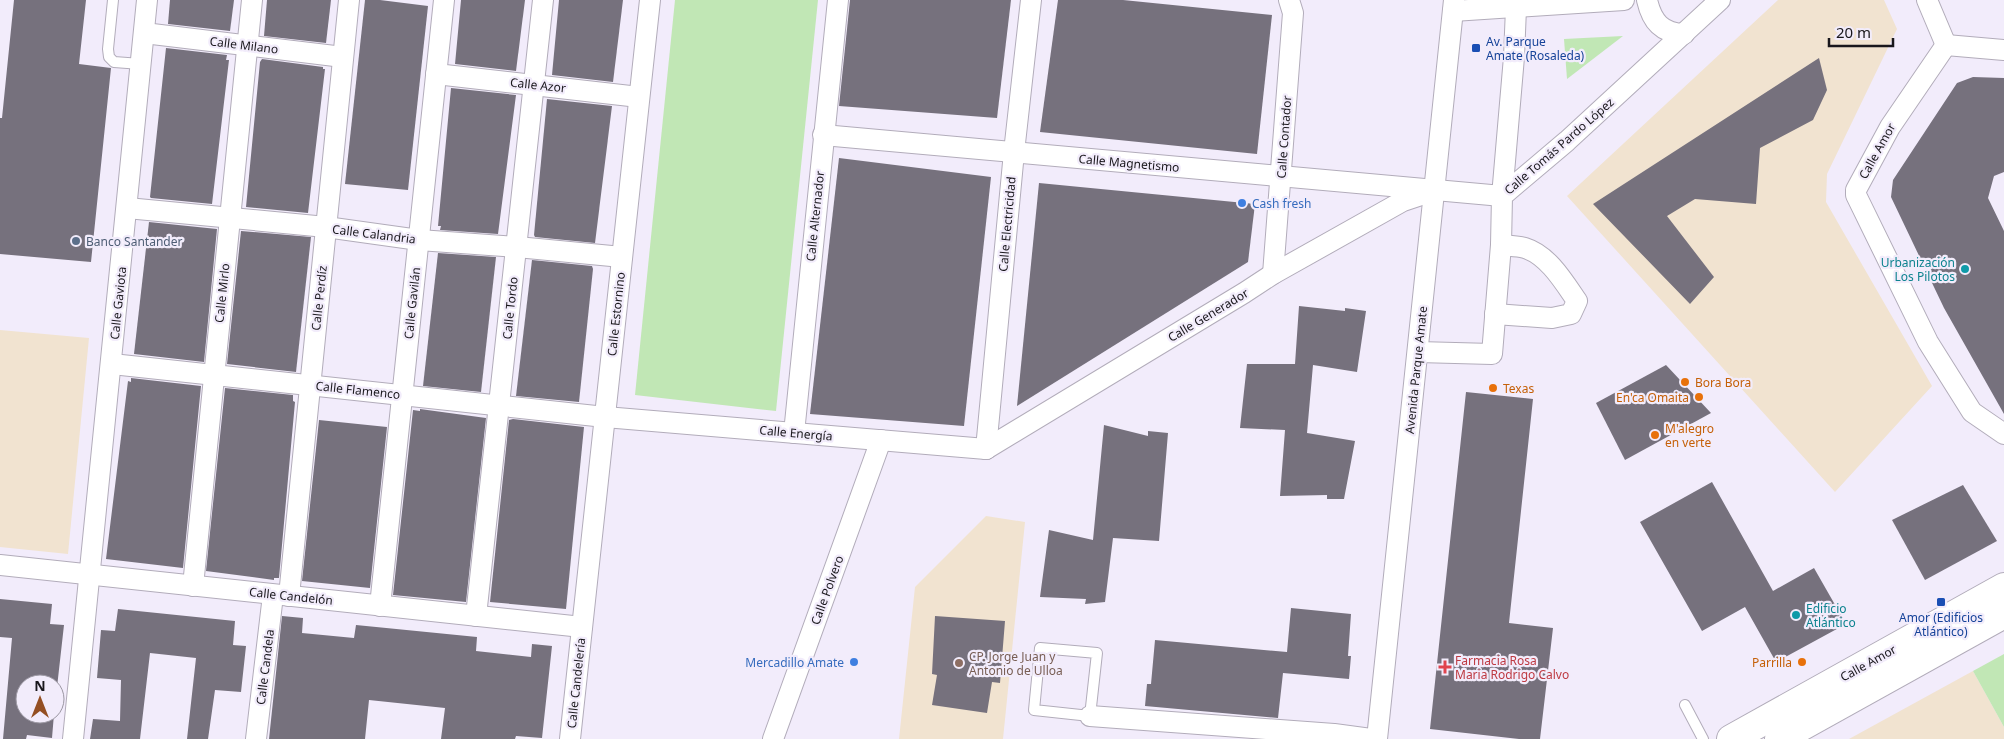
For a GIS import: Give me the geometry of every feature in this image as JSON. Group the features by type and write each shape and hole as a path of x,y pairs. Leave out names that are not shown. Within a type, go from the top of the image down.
{"main road":[{"name":"Calle Amor","path":"1731,739 2004,587"},
{"name":"Calle Amor","path":"1779,739 2004,614"}],"street":[{"name":"Calle Gaviota","path":"73,739 147,0"},
{"name":"Calle Mirlo","path":"192,586 252,0"},
{"name":"Calle Perdíz","path":"281,596 310,385 349,0"},
{"name":"Calle Gavilán","path":"380,606 444,0"},
{"name":"Calle Tordo","path":"476,616 543,0"},
{"name":"Calle Estornino","path":"582,627 650,0"},
{"name":"Calle Alternador","path":"794,433 838,0"},
{"name":"Calle Electricidad","path":"986,449 1014,152 1031,0"},
{"name":"Calle Contador","path":"1273,274 1292,13 1289,0"},
{"path":"1454,5 1516,8 1624,0"},
{"path":"1647,0 1650,12 1656,22 1671,34 1684,34"},
{"path":"1927,0 1946,46 2004,50"},
{"name":"Calle Tomás Pardo López","path":"1418,352 1492,354 1502,246 1502,196 1568,141 1718,1"},
{"name":"Avenida Parque Amate","path":"1377,739 1454,5"},
{"path":"1502,196 1514,57 1516,8"},
{"name":"Calle Milano","path":"144,34 343,57"},
{"name":"Calle Amor","path":"1946,46 1890,128 1856,190 1856,195 1928,342 1957,389 1972,412 2004,434"},
{"name":"Calle Azor","path":"436,74 639,97"},
{"name":"Calle Magnetismo","path":"823,135 1502,196"},
{"name":"Calle Generador","path":"986,449 1273,274 1403,201 1435,191"},
{"name":"Calle Calandria","path":"127,208 326,228 419,240 516,246 622,257"},
{"path":"1495,314 1552,318 1570,314 1577,301 1561,278 1540,256 1525,248 1502,246"},
{"name":"Calle Flamenco","path":"112,364 605,417"},
{"name":"Calle Energía","path":"605,417 986,449"},
{"name":"Calle Polvero","path":"773,739 881,440"},
{"name":"Calle Candelón","path":"0,566 582,627"},
{"name":"Calle Candela","path":"256,739 281,596"},
{"name":"Calle Candelería","path":"570,739 582,627"},
{"path":"1090,716 1334,734 1371,739"}],"lane":[{"path":"113,0 108,49 109,57 114,62 141,64"},
{"path":"1040,648 1097,653 1090,716 1034,710 1040,648"},
{"path":"1685,704 1703,739"}],"shaded area":[{"path":"1778,0 1884,0 1897,29 1827,174 1826,202 1932,386 1835,492 1567,196"},
{"path":"0,330 89,338 68,554 0,547"},
{"name":"CP. Jorge Juan y Antonio de Ulloa","path":"986,516 1025,522 1003,739 899,739 915,587"},
{"path":"1973,671 2004,727 2004,739 1849,739"}],"green space":[{"path":"675,0 818,0 776,411 635,395"},
{"path":"1623,36 1567,79 1564,39"},
{"path":"2004,654 2004,727 1973,671"}],"building":[{"path":"14,0 86,0 79,64 111,68 91,262 0,254 0,118 2,118"},
{"path":"170,0 234,0 230,31 168,24"},
{"path":"267,0 331,0 326,43 264,36"},
{"path":"365,0 428,6 408,190 345,184"},
{"path":"461,0 525,0 516,71 455,64"},
{"path":"559,0 623,0 613,82 552,75"},
{"path":"850,0 1011,0 997,118 839,106"},
{"path":"1058,0 1123,0 1272,15 1257,154 1040,132"},
{"path":"166,48 227,55 226,60 229,60 212,204 150,197"},
{"path":"1819,58 1827,90 1813,120 1760,148 1756,204 1695,199 1667,216 1714,277 1690,304 1593,204"},
{"path":"262,59 323,67 325,69 308,213 246,207 260,62"},
{"name":"Urbanización Los Pilotos","path":"1973,77 2004,78 2004,172 1994,176 1988,198 2004,231 2004,414 1944,308 1891,197 1893,180 1957,83"},
{"path":"451,88 516,95 498,234 440,230 441,226 438,226"},
{"path":"547,99 612,106 595,243 535,237 534,235"},
{"path":"839,158 991,177 964,426 810,414"},
{"path":"1039,183 1255,204 1248,262 1017,406"},
{"path":"149,222 217,229 204,362 134,354"},
{"path":"241,231 311,237 296,372 227,364"},
{"path":"438,253 496,257 481,392 423,386"},
{"path":"532,260 592,266 593,269 579,402 516,396"},
{"path":"1299,306 1345,311 1345,308 1366,311 1357,372 1313,365 1307,433 1355,441 1344,499 1327,499 1327,495 1280,496 1285,430 1240,428 1247,364 1295,364"},
{"path":"1666,365 1711,413 1625,460 1596,403"},
{"path":"131,378 201,386 183,568 106,559 128,381 131,382"},
{"path":"225,388 293,395 293,401 295,402 279,578 274,578 274,580 206,571"},
{"path":"1466,392 1533,399 1509,623 1553,628 1540,739 1519,739 1430,729"},
{"path":"420,409 486,418 466,602 393,595 413,410 420,411"},
{"path":"319,420 387,427 370,588 302,581"},
{"path":"509,420 584,427 566,609 490,602"},
{"path":"1104,425 1148,436 1148,431 1168,433 1159,541 1113,538 1105,602 1085,604 1086,599 1040,597 1049,530 1093,540"},
{"path":"1712,482 1773,591 1814,568 1846,624 1776,662 1745,607 1702,631 1640,522"},
{"path":"1963,485 1997,541 1925,580 1892,520"},
{"path":"0,599 52,604 50,624 64,625 58,674 15,674 15,724 53,724 52,738 27,735 26,739 3,739 12,638 0,637"},
{"path":"1291,608 1351,614 1348,656 1351,656 1349,679 1283,673 1278,718 1145,706 1147,684 1151,684 1155,640 1287,652"},
{"path":"118,609 235,621 233,645 246,646 241,692 215,690 208,739 187,739 196,658 150,653 140,739 90,739 93,719 120,721 121,680 97,678 101,630 115,631"},
{"path":"282,616 303,618 302,633 354,638 356,625 477,637 476,651 531,657 532,644 552,646 542,738 516,736 515,739 441,739 445,708 369,700 365,739 269,739"},
{"path":"935,616 1005,621 1000,683 992,682 987,713 932,705 937,675 932,674"}],"place":[{"name":"Av. Parque Amate (Rosaleda)","path":"1476,48"},
{"name":"Cash fresh","path":"1242,203"},
{"name":"Banco Santander","path":"76,241"},
{"name":"Urbanización Los Pilotos","path":"1965,269"},
{"name":"Bora Bora","path":"1685,382"},
{"name":"Texas","path":"1493,388"},
{"name":"En'ca Omaita","path":"1699,397"},
{"name":"M'alegro en verte","path":"1655,435"},
{"name":"Amor (Edificios Atlántico)","path":"1941,602"},
{"name":"Edificio Atlántico","path":"1796,615"},
{"name":"Mercadillo Amate","path":"854,662"},
{"name":"Parrilla","path":"1802,662"},
{"name":"CP. Jorge Juan y Antonio de Ulloa","path":"959,663"},
{"name":"Farmacia Rosa Maria Rodrigo Calvo","path":"1445,667"}]}
